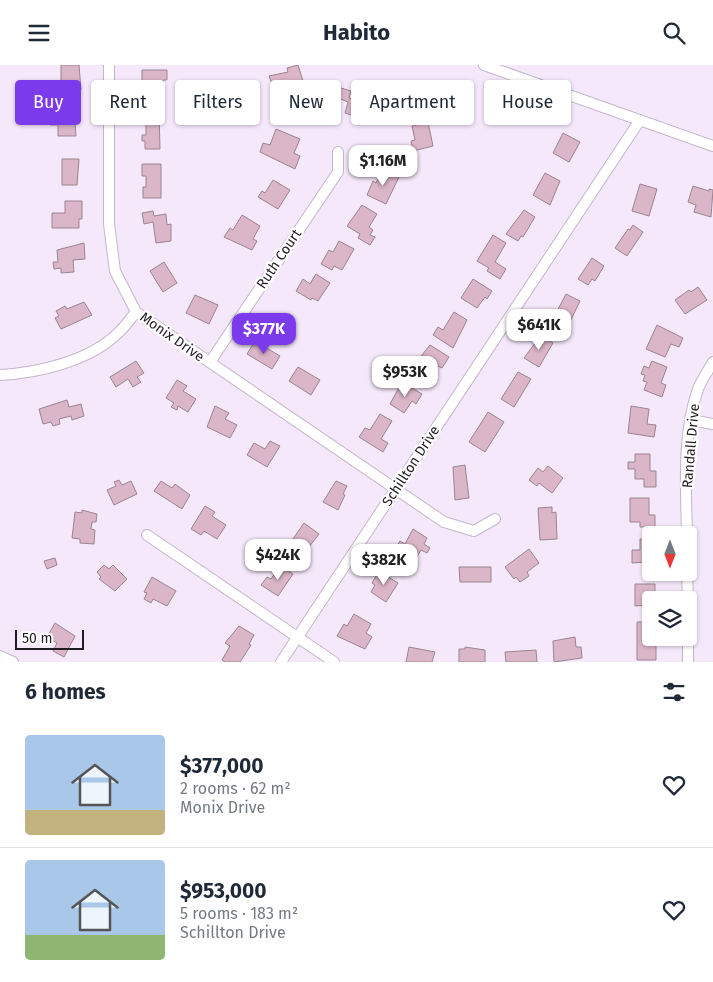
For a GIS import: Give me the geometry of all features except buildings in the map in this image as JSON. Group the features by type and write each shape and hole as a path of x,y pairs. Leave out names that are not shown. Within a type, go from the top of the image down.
{"street":[{"name":"Monix Drive","path":"109,65 109,224 115,271 136,312 444,522 474,531 495,519"},
{"path":"484,65 713,146"},
{"name":"Schillton Drive","path":"281,662 640,120"},
{"name":"Ruth Court","path":"210,363 338,172 338,152"},
{"path":"0,375 43,371 94,350 118,334 136,312"},
{"name":"Randall Drive","path":"687,526 686,485 691,420 699,387 713,362"},
{"path":"691,420 713,424"},
{"path":"146,535 334,662"},
{"path":"688,646 688,662"},
{"path":"0,657 13,662"}]}
